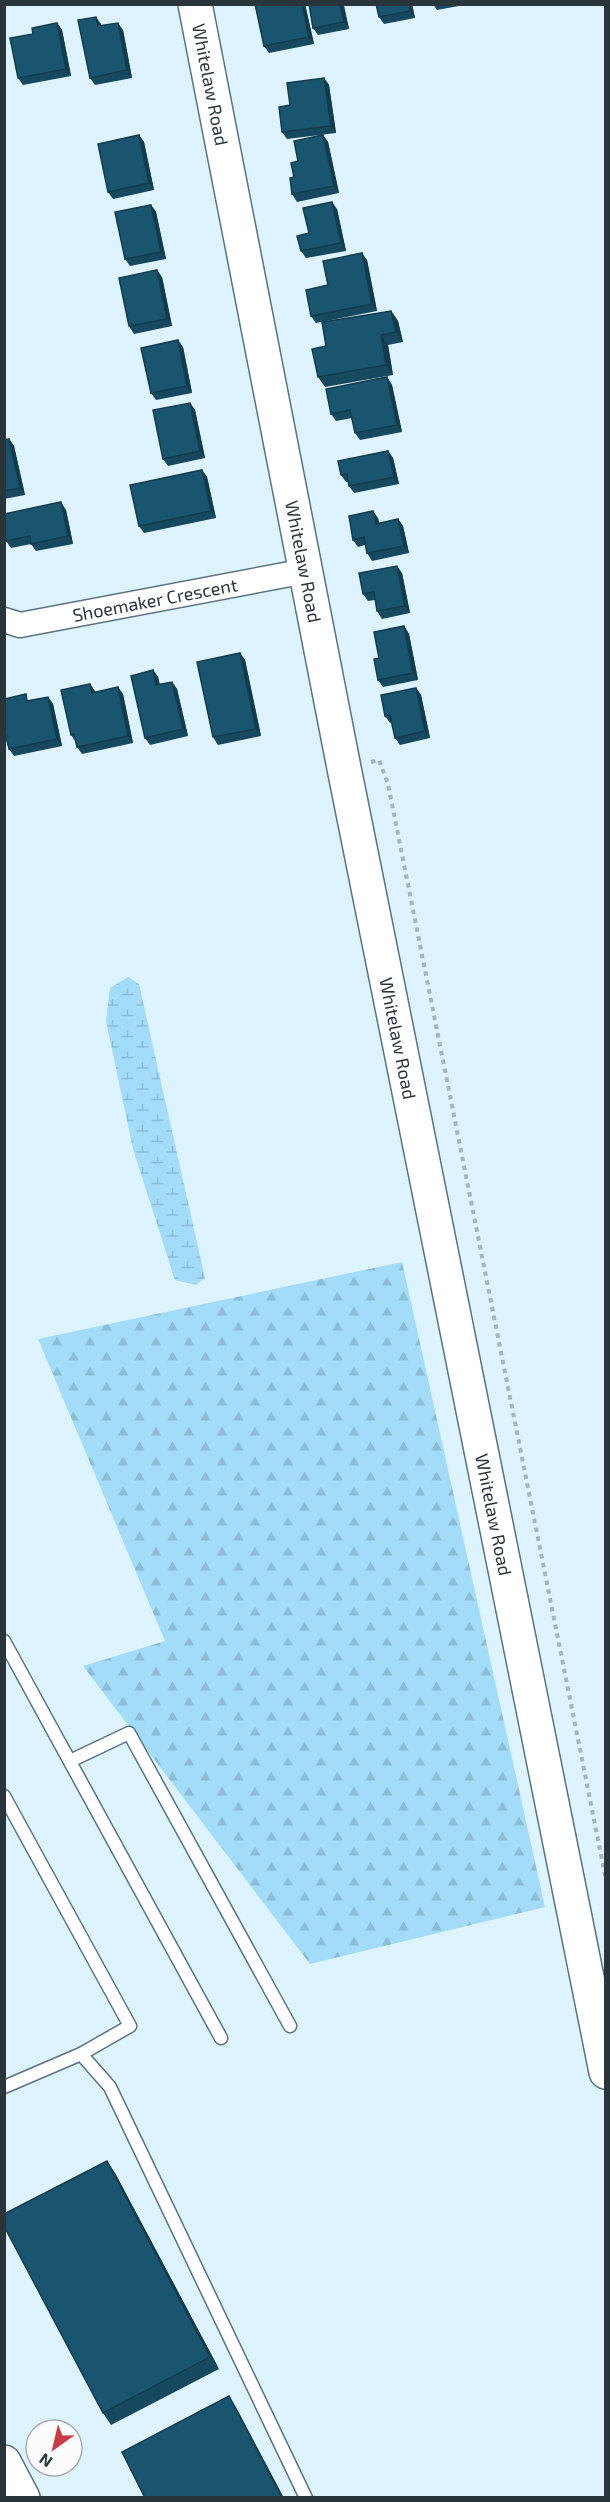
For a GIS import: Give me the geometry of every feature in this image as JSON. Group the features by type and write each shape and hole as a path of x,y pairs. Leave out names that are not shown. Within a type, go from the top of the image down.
{"street":[{"name":"Whitelaw Road","path":"195,4 344,768 606,2072"},
{"name":"Shoemaker Crescent","path":"4,620 20,625 306,571"},
{"path":"4,2462 23,2498"}],"lane":[{"path":"4,1641 221,2037"},
{"path":"70,1761 129,1733 290,2026"},
{"path":"4,1796 130,2026 81,2054 4,2087"},
{"path":"81,2054 110,2087 124,2111 306,2498"}],"path":[{"path":"344,768 379,760 388,784 606,1880"}],"green space":[{"path":"128,977 139,984 205,1278 196,1285 175,1280 133,1149 106,1021 110,988"},
{"path":"402,1262 545,1907 310,1964 83,1666 165,1641 38,1339"}],"building":[{"path":"255,4 302,4 309,37 264,46"},
{"path":"309,4 340,4 344,22 313,28"},
{"path":"376,4 409,4 410,11 379,17"},
{"path":"96,17 98,26 118,23 127,70 90,78 78,20"},
{"path":"57,23 66,69 18,78 10,38 33,34 32,28"},
{"path":"324,78 331,126 282,132 279,107 290,105 287,83"},
{"path":"139,135 149,183 108,192 98,144"},
{"path":"323,135 334,186 292,194 290,178 294,177 291,163 298,161 294,141"},
{"path":"332,202 341,243 301,251 297,236 309,233 303,208"},
{"path":"151,205 161,252 125,259 115,212"},
{"path":"362,253 372,304 311,316 306,290 328,285 323,261"},
{"path":"157,270 167,319 129,326 119,278"},
{"path":"391,311 396,332 381,335 386,365 318,377 312,349 326,346 322,322"},
{"path":"178,340 187,386 151,393 141,348"},
{"path":"387,377 397,425 355,433 350,410 331,414 326,389"},
{"path":"190,403 200,451 163,459 153,410"},
{"path":"9,439 20,488 4,491 4,440"},
{"path":"388,451 394,477 349,486 347,474 341,475 338,461"},
{"path":"202,470 211,511 139,526 130,485"},
{"path":"61,502 68,536 31,544 30,536 6,541 4,514"},
{"path":"373,511 376,524 398,519 404,546 367,553 364,537 353,540 349,516"},
{"path":"397,566 405,606 377,611 374,592 363,594 359,573"},
{"path":"404,626 413,673 378,680 374,659 379,658 374,632"},
{"path":"240,653 256,729 213,737 197,662"},
{"path":"153,670 156,685 172,682 183,729 145,738 131,676"},
{"path":"90,684 92,693 118,687 128,736 77,747 74,734 71,735 61,690"},
{"path":"416,688 425,731 395,738 390,715 385,716 381,695"},
{"path":"26,694 27,701 48,697 57,739 9,749 4,728 4,699"},
{"path":"107,2161 210,2357 103,2413 4,2226 4,2214"},
{"path":"229,2396 282,2498 145,2498 122,2452"}]}
